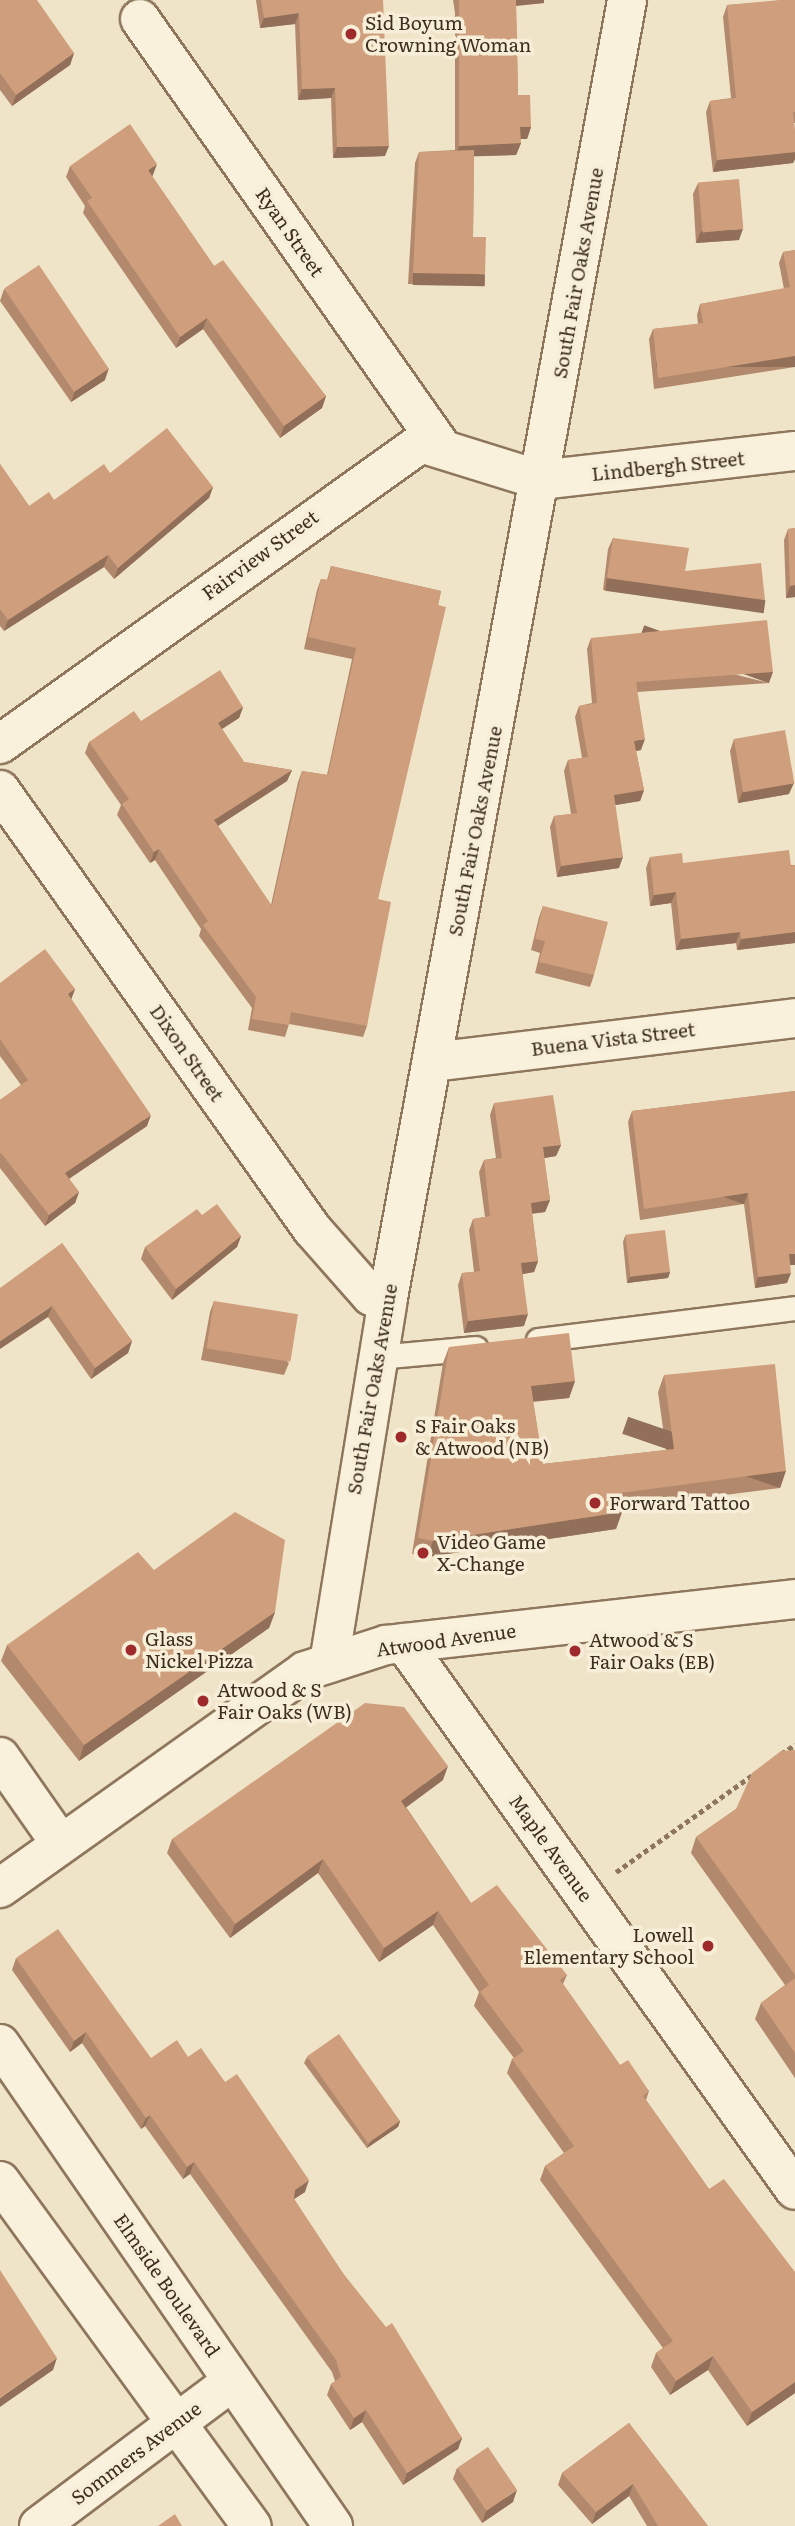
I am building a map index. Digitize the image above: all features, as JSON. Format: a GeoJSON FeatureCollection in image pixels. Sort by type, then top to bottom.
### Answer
{"type":"FeatureCollection","features":[{"type":"Feature","properties":{"kind":"street","name":"South Fair Oaks Avenue"},"geometry":{"type":"LineString","coordinates":[[329,1663],[387,1303],[627,0]]}},
{"type":"Feature","properties":{"kind":"street","name":"Ryan Street"},"geometry":{"type":"LineString","coordinates":[[140,19],[440,445]]}},
{"type":"Feature","properties":{"kind":"street","name":"Fairview Street"},"geometry":{"type":"LineString","coordinates":[[0,744],[400,456],[421,443],[440,445]]}},
{"type":"Feature","properties":{"kind":"street"},"geometry":{"type":"LineString","coordinates":[[440,445],[540,480]]}},
{"type":"Feature","properties":{"kind":"street","name":"Lindbergh Street"},"geometry":{"type":"LineString","coordinates":[[540,480],[795,452]]}},
{"type":"Feature","properties":{"kind":"street","name":"Dixon Street"},"geometry":{"type":"LineString","coordinates":[[0,790],[312,1229],[371,1296],[387,1303]]}},
{"type":"Feature","properties":{"kind":"street","name":"Buena Vista Street"},"geometry":{"type":"LineString","coordinates":[[432,1062],[795,1018]]}},
{"type":"Feature","properties":{"kind":"street","name":"Atwood Avenue"},"geometry":{"type":"LineString","coordinates":[[0,1888],[305,1671],[404,1643],[795,1599]]}},
{"type":"Feature","properties":{"kind":"street","name":"Maple Avenue"},"geometry":{"type":"LineString","coordinates":[[404,1643],[795,2190]]}},
{"type":"Feature","properties":{"kind":"street"},"geometry":{"type":"LineString","coordinates":[[0,1757],[61,1844]]}},
{"type":"Feature","properties":{"kind":"street","name":"Elmside Boulevard"},"geometry":{"type":"LineString","coordinates":[[0,2044],[333,2526]]}},
{"type":"Feature","properties":{"kind":"street"},"geometry":{"type":"LineString","coordinates":[[0,2181],[252,2526]]}},
{"type":"Feature","properties":{"kind":"street","name":"Sommers Avenue"},"geometry":{"type":"LineString","coordinates":[[39,2526],[233,2381]]}},
{"type":"Feature","properties":{"kind":"lane"},"geometry":{"type":"LineString","coordinates":[[378,1357],[795,1308]]}},
{"type":"Feature","properties":{"kind":"path"},"geometry":{"type":"LineString","coordinates":[[772,1761],[795,1745]]}},
{"type":"Feature","properties":{"kind":"path"},"geometry":{"type":"LineString","coordinates":[[612,1874],[761,1769]]}},
{"type":"Feature","properties":{"kind":"building"},"geometry":{"type":"Polygon","coordinates":[[[0,0],[37,0],[74,53],[16,95],[0,73],[0,0]]]}},
{"type":"Feature","properties":{"kind":"building"},"geometry":{"type":"Polygon","coordinates":[[[261,0],[383,0],[389,146],[337,147],[335,88],[302,89],[299,13],[264,18],[261,0]]]}},
{"type":"Feature","properties":{"kind":"building"},"geometry":{"type":"Polygon","coordinates":[[[459,0],[516,0],[518,95],[530,95],[531,127],[520,127],[521,143],[459,146],[459,0]]]}},
{"type":"Feature","properties":{"kind":"building"},"geometry":{"type":"Polygon","coordinates":[[[795,0],[795,152],[717,160],[710,101],[736,98],[727,5],[795,0]]]}},
{"type":"Feature","properties":{"kind":"building"},"geometry":{"type":"Polygon","coordinates":[[[130,124],[157,164],[148,170],[214,266],[223,260],[326,396],[284,426],[207,318],[180,337],[87,201],[92,198],[70,166],[130,124]]]}},
{"type":"Feature","properties":{"kind":"building"},"geometry":{"type":"Polygon","coordinates":[[[474,150],[473,237],[486,237],[485,274],[413,273],[419,152],[474,150]]]}},
{"type":"Feature","properties":{"kind":"building"},"geometry":{"type":"Polygon","coordinates":[[[739,179],[743,229],[703,232],[698,183],[739,179]]]}},
{"type":"Feature","properties":{"kind":"building"},"geometry":{"type":"Polygon","coordinates":[[[795,250],[795,356],[658,378],[653,329],[703,323],[700,304],[790,287],[783,252],[795,250]]]}},
{"type":"Feature","properties":{"kind":"building"},"geometry":{"type":"Polygon","coordinates":[[[39,265],[109,369],[74,392],[4,288],[39,265]]]}},
{"type":"Feature","properties":{"kind":"building"},"geometry":{"type":"Polygon","coordinates":[[[167,428],[213,487],[118,568],[108,555],[8,620],[0,609],[0,464],[29,506],[49,492],[54,500],[104,464],[110,473],[167,428]]]}},
{"type":"Feature","properties":{"kind":"building"},"geometry":{"type":"Polygon","coordinates":[[[795,528],[795,585],[790,586],[788,529],[795,528]]]}},
{"type":"Feature","properties":{"kind":"building"},"geometry":{"type":"Polygon","coordinates":[[[613,538],[689,548],[685,571],[761,563],[765,600],[607,578],[613,538]]]}},
{"type":"Feature","properties":{"kind":"building"},"geometry":{"type":"Polygon","coordinates":[[[331,566],[441,591],[438,605],[446,607],[378,899],[391,902],[367,1026],[291,1012],[289,1025],[252,1019],[256,997],[203,925],[208,921],[159,849],[154,852],[122,804],[129,799],[89,742],[134,711],[141,721],[220,670],[243,707],[218,723],[244,762],[292,770],[214,820],[272,906],[302,771],[328,775],[356,648],[308,637],[321,579],[328,580],[331,566]]]}},
{"type":"Feature","properties":{"kind":"building"},"geometry":{"type":"Polygon","coordinates":[[[767,620],[773,672],[636,682],[645,739],[634,741],[644,790],[614,795],[623,857],[561,866],[554,816],[577,813],[568,760],[588,757],[579,706],[597,703],[591,638],[767,620]]]}},
{"type":"Feature","properties":{"kind":"building"},"geometry":{"type":"Polygon","coordinates":[[[785,730],[794,783],[743,792],[734,739],[785,730]]]}},
{"type":"Feature","properties":{"kind":"building"},"geometry":{"type":"Polygon","coordinates":[[[789,850],[791,866],[795,865],[795,932],[741,939],[740,932],[681,939],[676,892],[654,895],[650,857],[682,853],[683,863],[789,850]]]}},
{"type":"Feature","properties":{"kind":"building"},"geometry":{"type":"Polygon","coordinates":[[[543,906],[608,922],[594,975],[539,962],[545,941],[535,939],[543,906]]]}},
{"type":"Feature","properties":{"kind":"building"},"geometry":{"type":"Polygon","coordinates":[[[45,949],[75,989],[68,994],[151,1115],[65,1173],[79,1192],[49,1215],[0,1154],[0,1100],[28,1080],[0,1039],[0,983],[45,949]]]}},
{"type":"Feature","properties":{"kind":"building"},"geometry":{"type":"Polygon","coordinates":[[[795,1091],[795,1254],[789,1254],[791,1273],[758,1277],[748,1193],[644,1209],[632,1111],[795,1091]]]}},
{"type":"Feature","properties":{"kind":"building"},"geometry":{"type":"Polygon","coordinates":[[[553,1095],[561,1145],[543,1147],[550,1200],[531,1203],[538,1261],[521,1263],[528,1314],[468,1321],[462,1273],[480,1271],[473,1219],[490,1216],[484,1160],[502,1158],[494,1103],[553,1095]]]}},
{"type":"Feature","properties":{"kind":"building"},"geometry":{"type":"Polygon","coordinates":[[[217,1204],[241,1236],[176,1289],[145,1247],[197,1209],[202,1215],[217,1204]]]}},
{"type":"Feature","properties":{"kind":"building"},"geometry":{"type":"Polygon","coordinates":[[[665,1230],[670,1272],[630,1277],[625,1235],[665,1230]]]}},
{"type":"Feature","properties":{"kind":"building"},"geometry":{"type":"Polygon","coordinates":[[[62,1243],[132,1341],[95,1368],[52,1306],[0,1341],[0,1288],[62,1243]]]}},
{"type":"Feature","properties":{"kind":"building"},"geometry":{"type":"Polygon","coordinates":[[[214,1301],[298,1314],[290,1362],[206,1348],[214,1301]]]}},
{"type":"Feature","properties":{"kind":"building"},"geometry":{"type":"Polygon","coordinates":[[[569,1333],[575,1381],[531,1386],[543,1464],[674,1449],[664,1375],[775,1364],[786,1471],[620,1493],[622,1512],[433,1541],[418,1538],[449,1347],[569,1333]]]}},
{"type":"Feature","properties":{"kind":"building"},"geometry":{"type":"Polygon","coordinates":[[[235,1512],[285,1540],[275,1612],[84,1745],[7,1645],[138,1552],[154,1570],[235,1512]]]}},
{"type":"Feature","properties":{"kind":"building"},"geometry":{"type":"Polygon","coordinates":[[[365,1703],[404,1707],[448,1766],[401,1801],[471,1903],[497,1885],[567,1975],[560,1980],[620,2065],[628,2060],[649,2091],[643,2096],[709,2189],[724,2179],[795,2272],[795,2382],[752,2412],[713,2356],[676,2381],[656,2353],[673,2341],[545,2166],[574,2146],[512,2059],[524,2051],[480,1992],[489,1985],[438,1911],[384,1948],[323,1859],[235,1924],[172,1839],[365,1703]]]}},
{"type":"Feature","properties":{"kind":"building","name":"Lowell Elementary School"},"geometry":{"type":"Polygon","coordinates":[[[795,1750],[795,1975],[696,1837],[736,1809],[752,1773],[781,1751],[795,1750]]]}},
{"type":"Feature","properties":{"kind":"building"},"geometry":{"type":"Polygon","coordinates":[[[58,1929],[151,2058],[177,2040],[188,2057],[201,2048],[225,2082],[237,2074],[309,2180],[295,2190],[294,2199],[342,2272],[386,2327],[392,2323],[462,2438],[407,2473],[366,2410],[354,2418],[331,2384],[341,2377],[336,2360],[194,2162],[187,2167],[150,2115],[146,2118],[86,2032],[74,2041],[16,1958],[58,1929]]]}},
{"type":"Feature","properties":{"kind":"building"},"geometry":{"type":"Polygon","coordinates":[[[795,1978],[795,2053],[761,2003],[795,1978]]]}},
{"type":"Feature","properties":{"kind":"building"},"geometry":{"type":"Polygon","coordinates":[[[339,2034],[400,2121],[368,2143],[307,2056],[339,2034]]]}},
{"type":"Feature","properties":{"kind":"building"},"geometry":{"type":"Polygon","coordinates":[[[0,2270],[57,2358],[0,2398],[0,2270]]]}},
{"type":"Feature","properties":{"kind":"building"},"geometry":{"type":"Polygon","coordinates":[[[629,2423],[708,2526],[658,2526],[633,2484],[596,2512],[562,2473],[629,2423]]]}},
{"type":"Feature","properties":{"kind":"building"},"geometry":{"type":"Polygon","coordinates":[[[488,2447],[517,2490],[486,2511],[457,2468],[488,2447]]]}},
{"type":"Feature","properties":{"kind":"building"},"geometry":{"type":"Polygon","coordinates":[[[175,2514],[182,2526],[158,2526],[175,2514]]]}},
{"type":"Feature","properties":{"kind":"place","name":"Sid Boyum Crowning Woman"},"geometry":{"type":"Point","coordinates":[351,34]}},
{"type":"Feature","properties":{"kind":"place","name":"S Fair Oaks & Atwood (NB)"},"geometry":{"type":"Point","coordinates":[401,1437]}},
{"type":"Feature","properties":{"kind":"place","name":"Forward Tattoo"},"geometry":{"type":"Point","coordinates":[595,1503]}},
{"type":"Feature","properties":{"kind":"place","name":"Video Game X-Change"},"geometry":{"type":"Point","coordinates":[423,1553]}},
{"type":"Feature","properties":{"kind":"place","name":"Glass Nickel Pizza"},"geometry":{"type":"Point","coordinates":[131,1650]}},
{"type":"Feature","properties":{"kind":"place","name":"Atwood & S Fair Oaks (EB)"},"geometry":{"type":"Point","coordinates":[575,1651]}},
{"type":"Feature","properties":{"kind":"place","name":"Atwood & S Fair Oaks (WB)"},"geometry":{"type":"Point","coordinates":[203,1701]}},
{"type":"Feature","properties":{"kind":"place","name":"Lowell Elementary School"},"geometry":{"type":"Point","coordinates":[708,1946]}}]}
